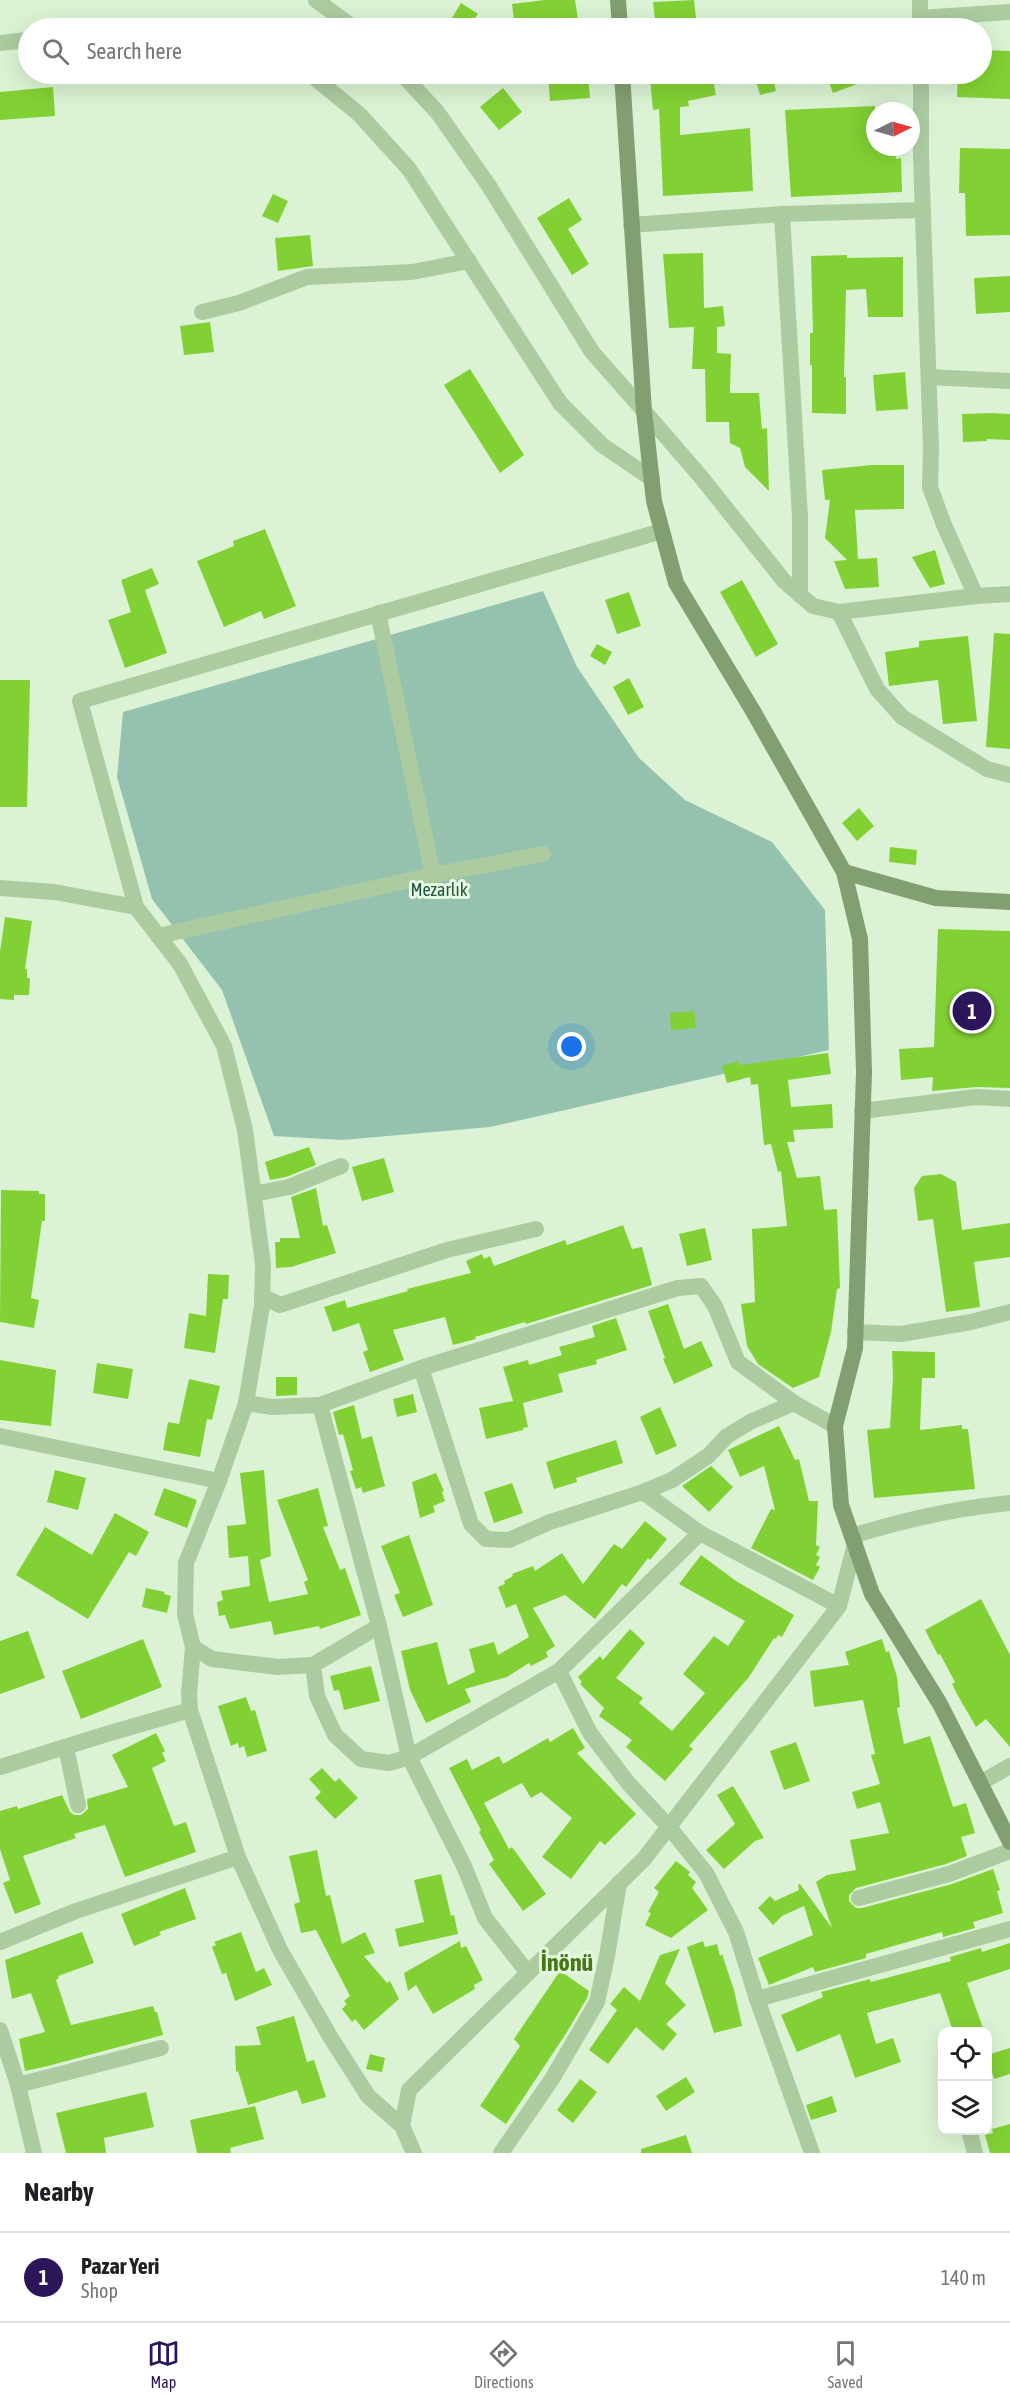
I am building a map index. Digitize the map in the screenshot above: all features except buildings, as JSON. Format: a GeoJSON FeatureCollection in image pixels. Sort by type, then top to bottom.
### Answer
{"type":"FeatureCollection","features":[{"type":"Feature","properties":{"kind":"main road"},"geometry":{"type":"LineString","coordinates":[[618,0],[619,18]]}},
{"type":"Feature","properties":{"kind":"main road"},"geometry":{"type":"LineString","coordinates":[[623,84],[644,411],[654,501],[675,583],[753,711],[844,872],[860,939],[864,1072],[855,1348],[835,1426],[842,1505],[872,1594],[940,1704],[1010,1842]]}},
{"type":"Feature","properties":{"kind":"main road"},"geometry":{"type":"LineString","coordinates":[[844,872],[936,898],[1010,902]]}},
{"type":"Feature","properties":{"kind":"street"},"geometry":{"type":"LineString","coordinates":[[316,0],[340,18]]}},
{"type":"Feature","properties":{"kind":"street"},"geometry":{"type":"LineString","coordinates":[[920,0],[920,18]]}},
{"type":"Feature","properties":{"kind":"street"},"geometry":{"type":"LineString","coordinates":[[961,18],[1010,12]]}},
{"type":"Feature","properties":{"kind":"street"},"geometry":{"type":"LineString","coordinates":[[0,43],[18,41]]}},
{"type":"Feature","properties":{"kind":"street"},"geometry":{"type":"LineString","coordinates":[[322,84],[359,114],[409,169],[560,403],[602,446],[652,479]]}},
{"type":"Feature","properties":{"kind":"street"},"geometry":{"type":"LineString","coordinates":[[411,84],[438,113],[489,186],[592,352],[701,477],[784,581],[813,606],[839,612],[1010,594]]}},
{"type":"Feature","properties":{"kind":"street"},"geometry":{"type":"LineString","coordinates":[[921,84],[930,487],[944,525],[976,596]]}},
{"type":"Feature","properties":{"kind":"street"},"geometry":{"type":"LineString","coordinates":[[631,225],[782,214],[923,210]]}},
{"type":"Feature","properties":{"kind":"street"},"geometry":{"type":"LineString","coordinates":[[782,214],[800,517],[800,594]]}},
{"type":"Feature","properties":{"kind":"street"},"geometry":{"type":"LineString","coordinates":[[202,312],[239,303],[307,277],[412,272],[469,261]]}},
{"type":"Feature","properties":{"kind":"street"},"geometry":{"type":"LineString","coordinates":[[929,377],[1010,381]]}},
{"type":"Feature","properties":{"kind":"street"},"geometry":{"type":"LineString","coordinates":[[414,2153],[402,2126],[368,2096],[280,1950],[238,1857],[190,1710],[193,1647],[185,1614],[186,1563],[219,1481],[246,1403],[262,1296],[263,1264],[245,1130],[224,1046],[180,964],[136,907],[80,701],[662,531]]}},
{"type":"Feature","properties":{"kind":"street"},"geometry":{"type":"LineString","coordinates":[[839,612],[877,689],[902,717],[987,769],[1010,775]]}},
{"type":"Feature","properties":{"kind":"street"},"geometry":{"type":"LineString","coordinates":[[378,613],[433,875]]}},
{"type":"Feature","properties":{"kind":"street"},"geometry":{"type":"LineString","coordinates":[[158,936],[433,875],[543,854]]}},
{"type":"Feature","properties":{"kind":"street"},"geometry":{"type":"LineString","coordinates":[[0,888],[54,892],[136,907]]}},
{"type":"Feature","properties":{"kind":"street"},"geometry":{"type":"LineString","coordinates":[[862,1111],[976,1097],[1010,1099]]}},
{"type":"Feature","properties":{"kind":"street"},"geometry":{"type":"LineString","coordinates":[[254,1194],[289,1187],[341,1166]]}},
{"type":"Feature","properties":{"kind":"street"},"geometry":{"type":"LineString","coordinates":[[262,1296],[280,1305],[447,1250],[536,1229]]}},
{"type":"Feature","properties":{"kind":"street"},"geometry":{"type":"LineString","coordinates":[[246,1403],[273,1407],[320,1405],[421,1368],[678,1288],[701,1286],[716,1306],[738,1362],[794,1403],[835,1426]]}},
{"type":"Feature","properties":{"kind":"street"},"geometry":{"type":"LineString","coordinates":[[855,1332],[901,1334],[971,1322],[1010,1312]]}},
{"type":"Feature","properties":{"kind":"street"},"geometry":{"type":"LineString","coordinates":[[421,1368],[471,1524],[486,1539],[509,1540],[550,1522],[643,1492],[672,1480],[708,1456],[728,1436],[752,1421],[794,1403]]}},
{"type":"Feature","properties":{"kind":"street"},"geometry":{"type":"LineString","coordinates":[[320,1405],[379,1626],[409,1757],[459,1856],[485,1918],[528,1973]]}},
{"type":"Feature","properties":{"kind":"street"},"geometry":{"type":"LineString","coordinates":[[0,1436],[219,1481]]}},
{"type":"Feature","properties":{"kind":"street"},"geometry":{"type":"LineString","coordinates":[[643,1492],[700,1533],[839,1606]]}},
{"type":"Feature","properties":{"kind":"street"},"geometry":{"type":"LineString","coordinates":[[402,2126],[409,2090],[644,1859],[669,1827],[839,1606],[854,1540],[889,1525],[961,1508],[1010,1503]]}},
{"type":"Feature","properties":{"kind":"street"},"geometry":{"type":"LineString","coordinates":[[313,1665],[317,1696],[335,1735],[361,1760],[389,1763],[409,1757],[559,1671],[700,1533]]}},
{"type":"Feature","properties":{"kind":"street"},"geometry":{"type":"LineString","coordinates":[[193,1647],[212,1659],[278,1667],[313,1665],[379,1626]]}},
{"type":"Feature","properties":{"kind":"street"},"geometry":{"type":"LineString","coordinates":[[559,1671],[590,1733],[629,1784],[669,1827],[706,1873],[736,1932],[757,1999],[812,2153]]}},
{"type":"Feature","properties":{"kind":"street"},"geometry":{"type":"LineString","coordinates":[[0,1767],[190,1710]]}},
{"type":"Feature","properties":{"kind":"street"},"geometry":{"type":"LineString","coordinates":[[66,1747],[78,1805]]}},
{"type":"Feature","properties":{"kind":"street"},"geometry":{"type":"LineString","coordinates":[[980,1783],[1010,1766]]}},
{"type":"Feature","properties":{"kind":"street"},"geometry":{"type":"LineString","coordinates":[[859,1898],[949,1874],[1010,1851]]}},
{"type":"Feature","properties":{"kind":"street"},"geometry":{"type":"LineString","coordinates":[[0,1942],[76,1911],[238,1857]]}},
{"type":"Feature","properties":{"kind":"street"},"geometry":{"type":"LineString","coordinates":[[501,2153],[552,2079],[597,2001],[608,1956],[620,1883]]}},
{"type":"Feature","properties":{"kind":"street"},"geometry":{"type":"LineString","coordinates":[[757,1999],[1010,1929]]}},
{"type":"Feature","properties":{"kind":"street"},"geometry":{"type":"LineString","coordinates":[[0,2030],[18,2085],[34,2153]]}},
{"type":"Feature","properties":{"kind":"street"},"geometry":{"type":"LineString","coordinates":[[18,2085],[161,2049]]}},
{"type":"Feature","properties":{"kind":"street"},"geometry":{"type":"LineString","coordinates":[[970,2135],[975,2153]]}},
{"type":"Feature","properties":{"kind":"green space","name":"Mezarlık"},"geometry":{"type":"Polygon","coordinates":[[[543,591],[577,667],[639,758],[685,800],[772,842],[825,910],[829,1050],[490,1127],[342,1140],[274,1136],[222,990],[152,899],[117,777],[123,712],[543,591]]]}},
{"type":"Feature","properties":{"kind":"place","name":"Pazar Yeri"},"geometry":{"type":"Point","coordinates":[972,1011]}},
{"type":"Feature","properties":{"kind":"district","name":"İnönü"},"geometry":{"type":"Point","coordinates":[567,1963]}}]}
